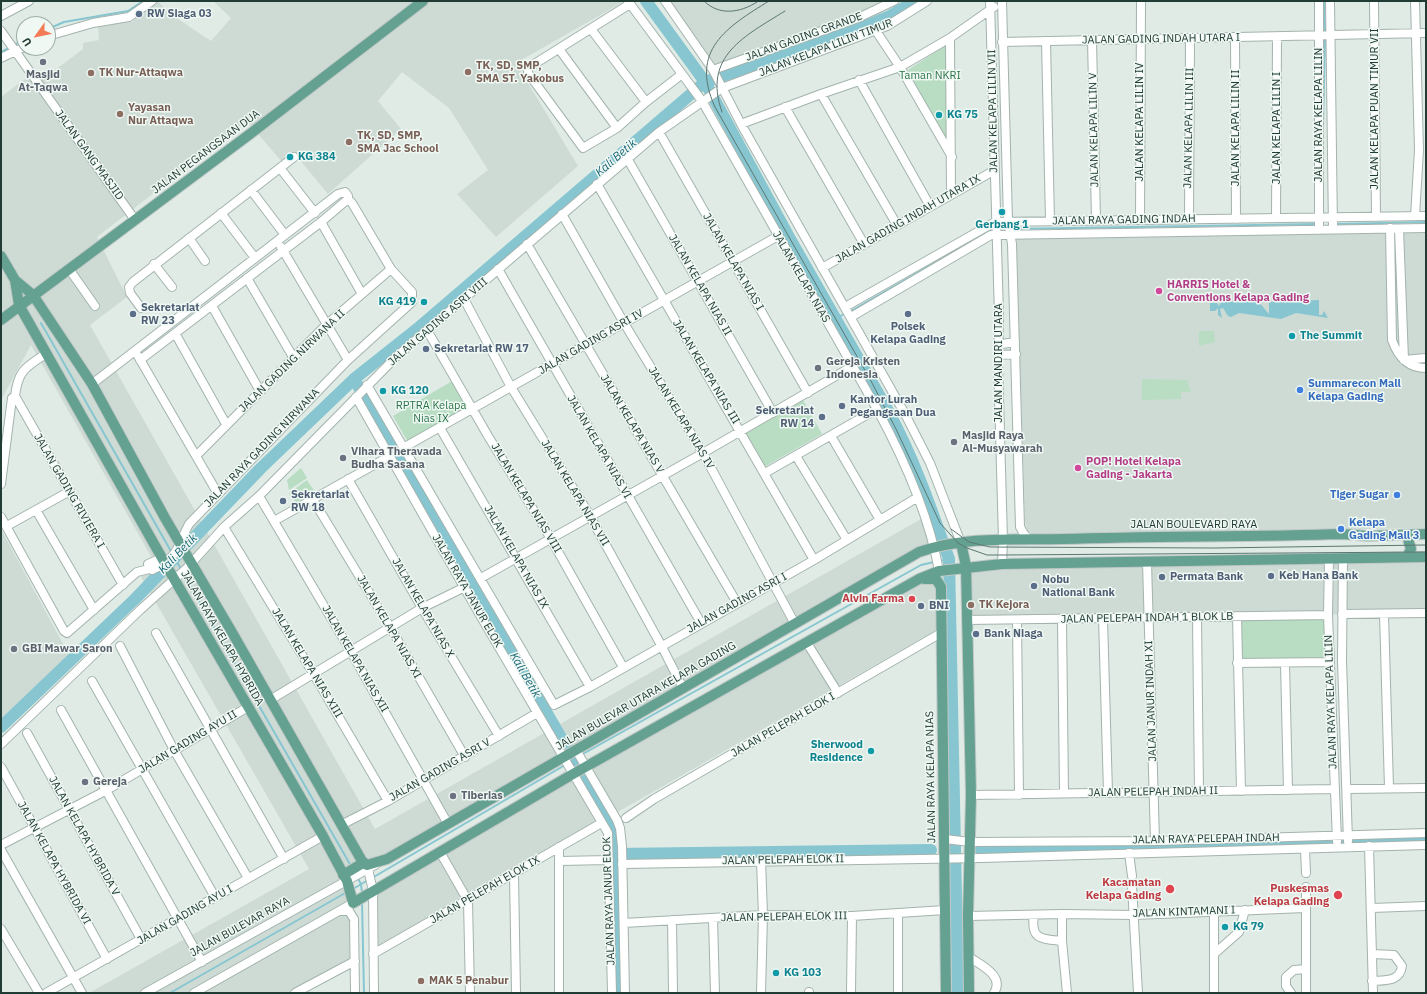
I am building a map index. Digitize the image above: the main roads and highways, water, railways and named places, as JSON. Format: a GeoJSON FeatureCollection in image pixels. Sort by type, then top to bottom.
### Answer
{"type":"FeatureCollection","features":[{"type":"Feature","properties":{"kind":"main road","name":"JALAN PEGANGSAAN DUA"},"geometry":{"type":"LineString","coordinates":[[1,320],[19,305],[257,129],[423,1]]}},
{"type":"Feature","properties":{"kind":"main road","name":"JALAN RAYA KELAPA HYBRIDA"},"geometry":{"type":"LineString","coordinates":[[1,256],[15,280],[33,295],[92,384],[172,556],[176,576],[248,707],[323,836],[356,874]]}},
{"type":"Feature","properties":{"kind":"main road","name":"JALAN RAYA KELAPA HYBRIDA"},"geometry":{"type":"LineString","coordinates":[[15,280],[19,305],[47,353],[172,556],[189,563],[342,825],[356,874],[354,901],[573,773],[919,579]]}},
{"type":"Feature","properties":{"kind":"main road"},"geometry":{"type":"LineString","coordinates":[[27,317],[32,309],[40,307]]}},
{"type":"Feature","properties":{"kind":"main road"},"geometry":{"type":"LineString","coordinates":[[10,312],[20,316],[32,327]]}},
{"type":"Feature","properties":{"kind":"main road","name":"JALAN BOULEVARD RAYA"},"geometry":{"type":"LineString","coordinates":[[961,542],[1145,536],[1343,534],[1368,536],[1416,535]]}},
{"type":"Feature","properties":{"kind":"main road"},"geometry":{"type":"LineString","coordinates":[[1411,556],[1411,549],[1416,535]]}},
{"type":"Feature","properties":{"kind":"main road"},"geometry":{"type":"LineString","coordinates":[[961,542],[967,620],[971,795],[969,842],[972,857],[968,916],[969,993]]}},
{"type":"Feature","properties":{"kind":"main road","name":"JALAN BULEVAR UTARA KELAPA GADING"},"geometry":{"type":"LineString","coordinates":[[356,874],[370,865],[387,859],[570,755],[919,552],[936,550],[948,544],[961,542]]}},
{"type":"Feature","properties":{"kind":"main road"},"geometry":{"type":"LineString","coordinates":[[919,579],[941,568],[1002,564],[1411,556],[1426,557]]}},
{"type":"Feature","properties":{"kind":"main road","name":"JALAN RAYA KELAPA NIAS"},"geometry":{"type":"LineString","coordinates":[[919,579],[936,579],[940,583],[945,841],[946,993]]}},
{"type":"Feature","properties":{"kind":"water"},"geometry":{"type":"Polygon","coordinates":[[[1319,300],[1319,315],[1322,315],[1324,311],[1328,318],[1296,313],[1281,319],[1239,313],[1231,317],[1228,316],[1223,308],[1220,309],[1222,318],[1218,315],[1218,308],[1215,311],[1210,311],[1210,303],[1217,303],[1219,306],[1221,302],[1258,301],[1269,314],[1269,302],[1319,300]]]}},
{"type":"Feature","properties":{"kind":"waterway"},"geometry":{"type":"LineString","coordinates":[[56,26],[64,22],[128,11],[143,1]]}},
{"type":"Feature","properties":{"kind":"waterway"},"geometry":{"type":"LineString","coordinates":[[646,1],[705,82],[789,237],[887,409],[913,464],[949,559],[958,993]]}},
{"type":"Feature","properties":{"kind":"waterway","name":"Kali Betik"},"geometry":{"type":"LineString","coordinates":[[1,727],[136,598],[261,468],[354,379],[417,329],[705,82],[859,29],[890,16],[915,1]]}},
{"type":"Feature","properties":{"kind":"waterway"},"geometry":{"type":"LineString","coordinates":[[1324,1],[1325,34]]}},
{"type":"Feature","properties":{"kind":"waterway"},"geometry":{"type":"LineString","coordinates":[[1323,128],[1325,38]]}},
{"type":"Feature","properties":{"kind":"waterway"},"geometry":{"type":"LineString","coordinates":[[1,52],[9,48]]}},
{"type":"Feature","properties":{"kind":"waterway"},"geometry":{"type":"LineString","coordinates":[[1335,224],[1426,222]]}},
{"type":"Feature","properties":{"kind":"waterway"},"geometry":{"type":"LineString","coordinates":[[1011,229],[1316,224]]}},
{"type":"Feature","properties":{"kind":"waterway"},"geometry":{"type":"LineString","coordinates":[[851,311],[962,247]]}},
{"type":"Feature","properties":{"kind":"waterway"},"geometry":{"type":"LineString","coordinates":[[835,319],[844,314]]}},
{"type":"Feature","properties":{"kind":"waterway"},"geometry":{"type":"LineString","coordinates":[[41,323],[172,553]]}},
{"type":"Feature","properties":{"kind":"waterway","name":"Kali Betik"},"geometry":{"type":"LineString","coordinates":[[354,379],[612,826],[615,840],[618,993]]}},
{"type":"Feature","properties":{"kind":"waterway"},"geometry":{"type":"LineString","coordinates":[[174,557],[182,571]]}},
{"type":"Feature","properties":{"kind":"waterway"},"geometry":{"type":"LineString","coordinates":[[939,561],[949,559]]}},
{"type":"Feature","properties":{"kind":"waterway"},"geometry":{"type":"LineString","coordinates":[[581,755],[921,565],[934,562]]}},
{"type":"Feature","properties":{"kind":"waterway"},"geometry":{"type":"LineString","coordinates":[[184,575],[351,866]]}},
{"type":"Feature","properties":{"kind":"waterway","name":"Kali Betik"},"geometry":{"type":"LineString","coordinates":[[569,762],[577,758]]}},
{"type":"Feature","properties":{"kind":"waterway"},"geometry":{"type":"LineString","coordinates":[[372,878],[565,765]]}},
{"type":"Feature","properties":{"kind":"waterway"},"geometry":{"type":"LineString","coordinates":[[980,849],[1426,840]]}},
{"type":"Feature","properties":{"kind":"waterway"},"geometry":{"type":"LineString","coordinates":[[615,854],[931,850]]}},
{"type":"Feature","properties":{"kind":"waterway"},"geometry":{"type":"LineString","coordinates":[[357,877],[361,884],[362,893]]}},
{"type":"Feature","properties":{"kind":"waterway"},"geometry":{"type":"LineString","coordinates":[[353,889],[368,880]]}},
{"type":"Feature","properties":{"kind":"waterway"},"geometry":{"type":"LineString","coordinates":[[170,993],[347,892]]}},
{"type":"Feature","properties":{"kind":"waterway"},"geometry":{"type":"LineString","coordinates":[[362,901],[364,993]]}},
{"type":"Feature","properties":{"kind":"tram line"},"geometry":{"type":"LineString","coordinates":[[704,1],[710,6],[723,11],[744,9],[757,2]]}},
{"type":"Feature","properties":{"kind":"tram line"},"geometry":{"type":"LineString","coordinates":[[769,1],[739,21],[716,42],[710,55],[707,70],[708,87],[715,107],[871,381],[896,429],[940,523],[958,543],[987,555],[1426,552]]}},
{"type":"Feature","properties":{"kind":"tram line"},"geometry":{"type":"LineString","coordinates":[[722,112],[717,93],[718,76],[723,62],[731,50],[742,39],[755,29],[785,11]]}},
{"type":"Feature","properties":{"kind":"tram line"},"geometry":{"type":"LineString","coordinates":[[951,529],[969,542],[990,547],[1214,548],[1426,545]]}},
{"type":"Feature","properties":{"kind":"place","name":"RW Siaga 03"},"geometry":{"type":"Point","coordinates":[139,14]}},
{"type":"Feature","properties":{"kind":"place","name":"Masjid At-Taqwa"},"geometry":{"type":"Point","coordinates":[43,62]}},
{"type":"Feature","properties":{"kind":"place","name":"TK, SD, SMP, SMA ST. Yakobus"},"geometry":{"type":"Point","coordinates":[468,72]}},
{"type":"Feature","properties":{"kind":"place","name":"TK Nur-Attaqwa"},"geometry":{"type":"Point","coordinates":[91,73]}},
{"type":"Feature","properties":{"kind":"place","name":"Yayasan Nur Attaqwa"},"geometry":{"type":"Point","coordinates":[120,114]}},
{"type":"Feature","properties":{"kind":"place","name":"KG 75"},"geometry":{"type":"Point","coordinates":[939,115]}},
{"type":"Feature","properties":{"kind":"place","name":"TK, SD, SMP, SMA Jac School"},"geometry":{"type":"Point","coordinates":[349,142]}},
{"type":"Feature","properties":{"kind":"place","name":"KG 384"},"geometry":{"type":"Point","coordinates":[290,157]}},
{"type":"Feature","properties":{"kind":"place","name":"Gerbang 1"},"geometry":{"type":"Point","coordinates":[1002,212]}},
{"type":"Feature","properties":{"kind":"place","name":"HARRIS Hotel & Conventions Kelapa Gading"},"geometry":{"type":"Point","coordinates":[1159,291]}},
{"type":"Feature","properties":{"kind":"place","name":"KG 419"},"geometry":{"type":"Point","coordinates":[424,302]}},
{"type":"Feature","properties":{"kind":"place","name":"Sekretariat RW 23"},"geometry":{"type":"Point","coordinates":[133,314]}},
{"type":"Feature","properties":{"kind":"place","name":"Polsek Kelapa Gading"},"geometry":{"type":"Point","coordinates":[908,314]}},
{"type":"Feature","properties":{"kind":"place","name":"The Summit"},"geometry":{"type":"Point","coordinates":[1292,336]}},
{"type":"Feature","properties":{"kind":"place","name":"Sekretariat RW 17"},"geometry":{"type":"Point","coordinates":[426,349]}},
{"type":"Feature","properties":{"kind":"place","name":"Gereja Kristen Indonesia"},"geometry":{"type":"Point","coordinates":[818,368]}},
{"type":"Feature","properties":{"kind":"place","name":"Summarecon Mall Kelapa Gading"},"geometry":{"type":"Point","coordinates":[1300,390]}},
{"type":"Feature","properties":{"kind":"place","name":"KG 120"},"geometry":{"type":"Point","coordinates":[383,391]}},
{"type":"Feature","properties":{"kind":"place","name":"Kantor Lurah Pegangsaan Dua"},"geometry":{"type":"Point","coordinates":[842,406]}},
{"type":"Feature","properties":{"kind":"place","name":"Sekretariat RW 14"},"geometry":{"type":"Point","coordinates":[822,417]}},
{"type":"Feature","properties":{"kind":"place","name":"Masjid Raya Al-Musyawarah"},"geometry":{"type":"Point","coordinates":[954,442]}},
{"type":"Feature","properties":{"kind":"place","name":"Vihara Theravada Budha Sasana"},"geometry":{"type":"Point","coordinates":[343,458]}},
{"type":"Feature","properties":{"kind":"place","name":"POP! Hotel Kelapa Gading - Jakarta"},"geometry":{"type":"Point","coordinates":[1078,468]}},
{"type":"Feature","properties":{"kind":"place","name":"Tiger Sugar"},"geometry":{"type":"Point","coordinates":[1397,495]}},
{"type":"Feature","properties":{"kind":"place","name":"Sekretariat RW 18"},"geometry":{"type":"Point","coordinates":[283,501]}},
{"type":"Feature","properties":{"kind":"place","name":"Kelapa Gading Mall 3"},"geometry":{"type":"Point","coordinates":[1341,529]}},
{"type":"Feature","properties":{"kind":"place","name":"Keb Hana Bank"},"geometry":{"type":"Point","coordinates":[1271,576]}},
{"type":"Feature","properties":{"kind":"place","name":"Permata Bank"},"geometry":{"type":"Point","coordinates":[1162,577]}},
{"type":"Feature","properties":{"kind":"place","name":"Nobu National Bank"},"geometry":{"type":"Point","coordinates":[1034,586]}},
{"type":"Feature","properties":{"kind":"place","name":"Alvin Farma"},"geometry":{"type":"Point","coordinates":[912,599]}},
{"type":"Feature","properties":{"kind":"place","name":"TK Kejora"},"geometry":{"type":"Point","coordinates":[971,605]}},
{"type":"Feature","properties":{"kind":"place","name":"BNI"},"geometry":{"type":"Point","coordinates":[921,606]}},
{"type":"Feature","properties":{"kind":"place","name":"Bank Niaga"},"geometry":{"type":"Point","coordinates":[976,634]}},
{"type":"Feature","properties":{"kind":"place","name":"GBI Mawar Saron"},"geometry":{"type":"Point","coordinates":[14,649]}},
{"type":"Feature","properties":{"kind":"place","name":"Sherwood Residence"},"geometry":{"type":"Point","coordinates":[871,751]}},
{"type":"Feature","properties":{"kind":"place","name":"Gereja"},"geometry":{"type":"Point","coordinates":[85,782]}},
{"type":"Feature","properties":{"kind":"place","name":"Tiberias"},"geometry":{"type":"Point","coordinates":[453,796]}},
{"type":"Feature","properties":{"kind":"place","name":"Kacamatan Kelapa Gading"},"geometry":{"type":"Point","coordinates":[1170,889]}},
{"type":"Feature","properties":{"kind":"place","name":"Puskesmas Kelapa Gading"},"geometry":{"type":"Point","coordinates":[1338,895]}},
{"type":"Feature","properties":{"kind":"place","name":"KG 79"},"geometry":{"type":"Point","coordinates":[1225,927]}},
{"type":"Feature","properties":{"kind":"place","name":"KG 103"},"geometry":{"type":"Point","coordinates":[776,973]}},
{"type":"Feature","properties":{"kind":"place","name":"MAK 5 Penabur"},"geometry":{"type":"Point","coordinates":[421,981]}},
{"type":"Feature","properties":{"kind":"park label","name":"Taman NKRI"},"geometry":{"type":"Point","coordinates":[930,76]}},
{"type":"Feature","properties":{"kind":"park label","name":"RPTRA Kelapa Nias IX"},"geometry":{"type":"Point","coordinates":[431,412]}}]}
